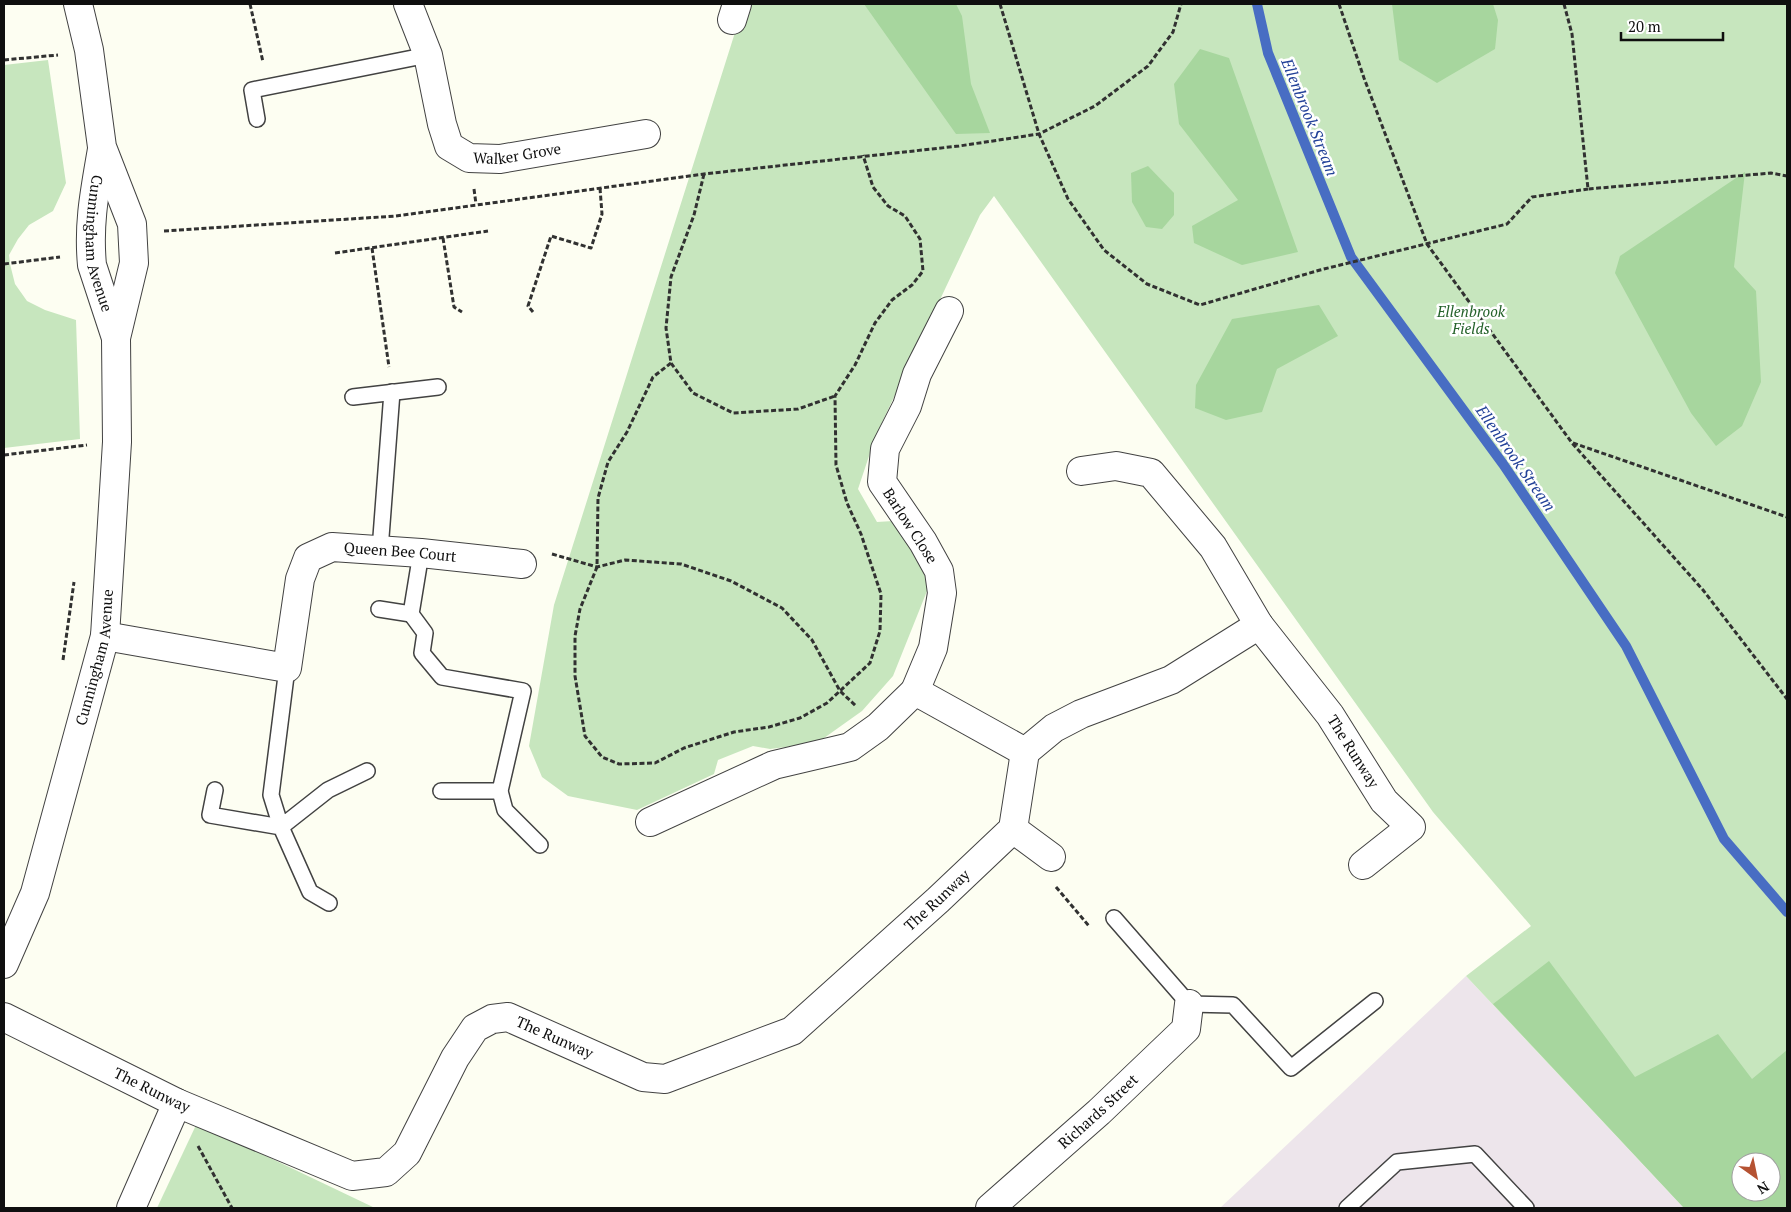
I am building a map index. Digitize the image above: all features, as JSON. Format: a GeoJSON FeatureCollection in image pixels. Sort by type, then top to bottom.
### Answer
{"type":"FeatureCollection","features":[{"type":"Feature","properties":{"kind":"street","name":"Cunningham Avenue"},"geometry":{"type":"LineString","coordinates":[[4,964],[35,893],[105,636],[117,442],[116,338],[134,264],[132,224],[102,147],[89,50],[78,4]]}},
{"type":"Feature","properties":{"kind":"street","name":"Walker Grove"},"geometry":{"type":"LineString","coordinates":[[408,4],[428,55],[442,124],[449,146],[469,158],[500,159],[646,134]]}},
{"type":"Feature","properties":{"kind":"street","name":"Cunningham Avenue"},"geometry":{"type":"LineString","coordinates":[[102,147],[89,228],[92,265],[116,338]]}},
{"type":"Feature","properties":{"kind":"street","name":"Barlow Close"},"geometry":{"type":"LineString","coordinates":[[650,822],[774,765],[850,747],[878,727],[915,691],[933,648],[942,592],[939,571],[882,482],[885,449],[906,406],[917,374],[949,311]]}},
{"type":"Feature","properties":{"kind":"street","name":"The Runway"},"geometry":{"type":"LineString","coordinates":[[1081,471],[1116,466],[1151,472],[1213,547],[1260,625],[1330,715],[1384,801],[1411,827],[1364,865]]}},
{"type":"Feature","properties":{"kind":"street","name":"Queen Bee Court"},"geometry":{"type":"LineString","coordinates":[[287,668],[300,579],[308,558],[332,547],[421,553],[522,564]]}},
{"type":"Feature","properties":{"kind":"street"},"geometry":{"type":"LineString","coordinates":[[1051,857],[1013,829],[1025,752],[1054,728],[1081,714],[1171,680],[1260,625]]}},
{"type":"Feature","properties":{"kind":"street"},"geometry":{"type":"LineString","coordinates":[[105,636],[287,668]]}},
{"type":"Feature","properties":{"kind":"street"},"geometry":{"type":"LineString","coordinates":[[915,691],[1025,752]]}},
{"type":"Feature","properties":{"kind":"street","name":"The Runway"},"geometry":{"type":"LineString","coordinates":[[4,1017],[177,1103],[352,1176],[386,1172],[407,1153],[454,1058],[475,1028],[492,1019],[508,1017],[643,1077],[665,1079],[792,1031],[938,900],[1013,829]]}},
{"type":"Feature","properties":{"kind":"street","name":"Richards Street"},"geometry":{"type":"LineString","coordinates":[[990,1208],[1099,1112],[1186,1029],[1189,1004]]}},
{"type":"Feature","properties":{"kind":"street"},"geometry":{"type":"LineString","coordinates":[[131,1208],[177,1103]]}},
{"type":"Feature","properties":{"kind":"lane"},"geometry":{"type":"LineString","coordinates":[[258,119],[252,90],[268,85],[428,55]]}},
{"type":"Feature","properties":{"kind":"lane"},"geometry":{"type":"LineString","coordinates":[[353,397],[438,387]]}},
{"type":"Feature","properties":{"kind":"lane"},"geometry":{"type":"LineString","coordinates":[[380,550],[392,392]]}},
{"type":"Feature","properties":{"kind":"lane"},"geometry":{"type":"LineString","coordinates":[[411,614],[421,553]]}},
{"type":"Feature","properties":{"kind":"lane"},"geometry":{"type":"LineString","coordinates":[[379,609],[411,614],[425,633],[422,653],[442,677],[523,691],[500,792],[505,810],[540,845]]}},
{"type":"Feature","properties":{"kind":"lane"},"geometry":{"type":"LineString","coordinates":[[287,668],[271,795],[281,827],[310,892],[329,903]]}},
{"type":"Feature","properties":{"kind":"lane"},"geometry":{"type":"LineString","coordinates":[[215,790],[210,815],[281,827],[328,790],[367,771]]}},
{"type":"Feature","properties":{"kind":"lane"},"geometry":{"type":"LineString","coordinates":[[441,791],[500,792]]}},
{"type":"Feature","properties":{"kind":"lane"},"geometry":{"type":"LineString","coordinates":[[1114,918],[1189,1004],[1233,1005],[1292,1068],[1375,1000]]}},
{"type":"Feature","properties":{"kind":"lane"},"geometry":{"type":"LineString","coordinates":[[1347,1208],[1397,1162],[1475,1154],[1526,1208]]}},
{"type":"Feature","properties":{"kind":"path"},"geometry":{"type":"LineString","coordinates":[[250,4],[268,85]]}},
{"type":"Feature","properties":{"kind":"path"},"geometry":{"type":"LineString","coordinates":[[1000,4],[1039,134],[1068,199],[1104,250],[1147,284],[1200,305],[1320,270],[1384,256],[1507,224],[1532,197],[1588,189],[1770,173],[1787,176]]}},
{"type":"Feature","properties":{"kind":"path"},"geometry":{"type":"LineString","coordinates":[[156,231],[396,216],[704,174],[863,155],[959,146],[1039,134],[1095,106],[1148,66],[1173,32],[1181,4]]}},
{"type":"Feature","properties":{"kind":"path"},"geometry":{"type":"LineString","coordinates":[[1339,4],[1364,78],[1427,244],[1572,443],[1703,590],[1787,699]]}},
{"type":"Feature","properties":{"kind":"path"},"geometry":{"type":"LineString","coordinates":[[1564,4],[1572,34],[1588,189]]}},
{"type":"Feature","properties":{"kind":"path"},"geometry":{"type":"LineString","coordinates":[[54,46],[58,65]]}},
{"type":"Feature","properties":{"kind":"path"},"geometry":{"type":"LineString","coordinates":[[4,60],[89,50]]}},
{"type":"Feature","properties":{"kind":"path"},"geometry":{"type":"LineString","coordinates":[[671,363],[653,377],[627,432],[608,462],[598,498],[598,566],[580,609],[575,636],[575,676],[585,736],[602,757],[619,764],[655,763],[684,748],[734,732],[769,727],[800,718],[826,703],[870,663],[880,631],[881,594],[861,534],[847,503],[836,465],[835,396],[855,365],[875,323],[892,300],[912,285],[923,271],[920,239],[905,216],[888,206],[873,187],[863,155]]}},
{"type":"Feature","properties":{"kind":"path"},"geometry":{"type":"LineString","coordinates":[[704,174],[694,214],[671,277],[666,328],[671,363],[693,393],[733,413],[798,409],[835,396]]}},
{"type":"Feature","properties":{"kind":"path"},"geometry":{"type":"LineString","coordinates":[[533,312],[528,306],[551,236],[591,248],[602,214],[600,188]]}},
{"type":"Feature","properties":{"kind":"path"},"geometry":{"type":"LineString","coordinates":[[335,253],[488,231]]}},
{"type":"Feature","properties":{"kind":"path"},"geometry":{"type":"LineString","coordinates":[[443,238],[454,308],[462,312]]}},
{"type":"Feature","properties":{"kind":"path"},"geometry":{"type":"LineString","coordinates":[[372,248],[392,392]]}},
{"type":"Feature","properties":{"kind":"path"},"geometry":{"type":"LineString","coordinates":[[4,264],[68,256]]}},
{"type":"Feature","properties":{"kind":"path"},"geometry":{"type":"LineString","coordinates":[[86,436],[86,454]]}},
{"type":"Feature","properties":{"kind":"path"},"geometry":{"type":"LineString","coordinates":[[4,455],[117,442]]}},
{"type":"Feature","properties":{"kind":"path"},"geometry":{"type":"LineString","coordinates":[[1572,443],[1787,517]]}},
{"type":"Feature","properties":{"kind":"path"},"geometry":{"type":"LineString","coordinates":[[522,564],[554,553],[598,566],[625,560],[681,564],[731,581],[782,608],[812,640],[840,691],[878,727]]}},
{"type":"Feature","properties":{"kind":"path"},"geometry":{"type":"LineString","coordinates":[[62,668],[75,574]]}},
{"type":"Feature","properties":{"kind":"path"},"geometry":{"type":"LineString","coordinates":[[1051,857],[1047,877],[1097,935],[1114,918]]}},
{"type":"Feature","properties":{"kind":"path"},"geometry":{"type":"LineString","coordinates":[[198,1145],[232,1208]]}},
{"type":"Feature","properties":{"kind":"shaded area"},"geometry":{"type":"Polygon","coordinates":[[[1466,976],[1684,1208],[1220,1208],[1466,976]]]}},
{"type":"Feature","properties":{"kind":"green space","name":"Ellenbrook Fields"},"geometry":{"type":"Polygon","coordinates":[[[744,4],[1787,4],[1787,1208],[1684,1208],[1466,976],[1531,926],[1433,812],[994,196],[980,215],[876,435],[858,489],[877,522],[893,521],[912,544],[929,586],[893,676],[862,711],[817,743],[770,749],[753,746],[718,760],[714,774],[637,810],[568,796],[542,777],[529,746],[554,605],[744,4]]]}},
{"type":"Feature","properties":{"kind":"green space"},"geometry":{"type":"Polygon","coordinates":[[[864,4],[956,4],[962,16],[971,84],[990,133],[956,134],[864,4]]]}},
{"type":"Feature","properties":{"kind":"green space"},"geometry":{"type":"Polygon","coordinates":[[[1392,4],[1493,4],[1498,20],[1495,49],[1437,83],[1399,60],[1392,4]]]}},
{"type":"Feature","properties":{"kind":"green space"},"geometry":{"type":"Polygon","coordinates":[[[1200,49],[1229,58],[1298,252],[1242,265],[1194,243],[1192,226],[1238,200],[1179,124],[1174,84],[1200,49]]]}},
{"type":"Feature","properties":{"kind":"green space"},"geometry":{"type":"Polygon","coordinates":[[[48,60],[66,183],[53,211],[29,225],[9,255],[15,284],[27,301],[45,310],[76,320],[80,439],[4,448],[4,65],[48,60]]]}},
{"type":"Feature","properties":{"kind":"green space"},"geometry":{"type":"Polygon","coordinates":[[[1148,166],[1174,193],[1174,215],[1162,229],[1146,227],[1132,202],[1131,173],[1148,166]]]}},
{"type":"Feature","properties":{"kind":"green space"},"geometry":{"type":"Polygon","coordinates":[[[1745,172],[1734,267],[1756,291],[1761,382],[1742,426],[1716,446],[1691,413],[1615,273],[1620,256],[1745,172]]]}},
{"type":"Feature","properties":{"kind":"green space"},"geometry":{"type":"Polygon","coordinates":[[[1319,305],[1338,336],[1277,369],[1262,412],[1226,420],[1195,408],[1196,385],[1232,319],[1319,305]]]}},
{"type":"Feature","properties":{"kind":"green space"},"geometry":{"type":"Polygon","coordinates":[[[1549,961],[1635,1077],[1718,1034],[1752,1079],[1787,1050],[1787,1208],[1684,1208],[1493,1004],[1549,961]]]}},
{"type":"Feature","properties":{"kind":"green space"},"geometry":{"type":"Polygon","coordinates":[[[197,1123],[375,1208],[157,1208],[197,1123]]]}},
{"type":"Feature","properties":{"kind":"waterway","name":"Ellenbrook Stream"},"geometry":{"type":"LineString","coordinates":[[1257,4],[1268,53],[1351,257],[1503,464],[1626,646],[1724,839],[1787,912]]}}]}
